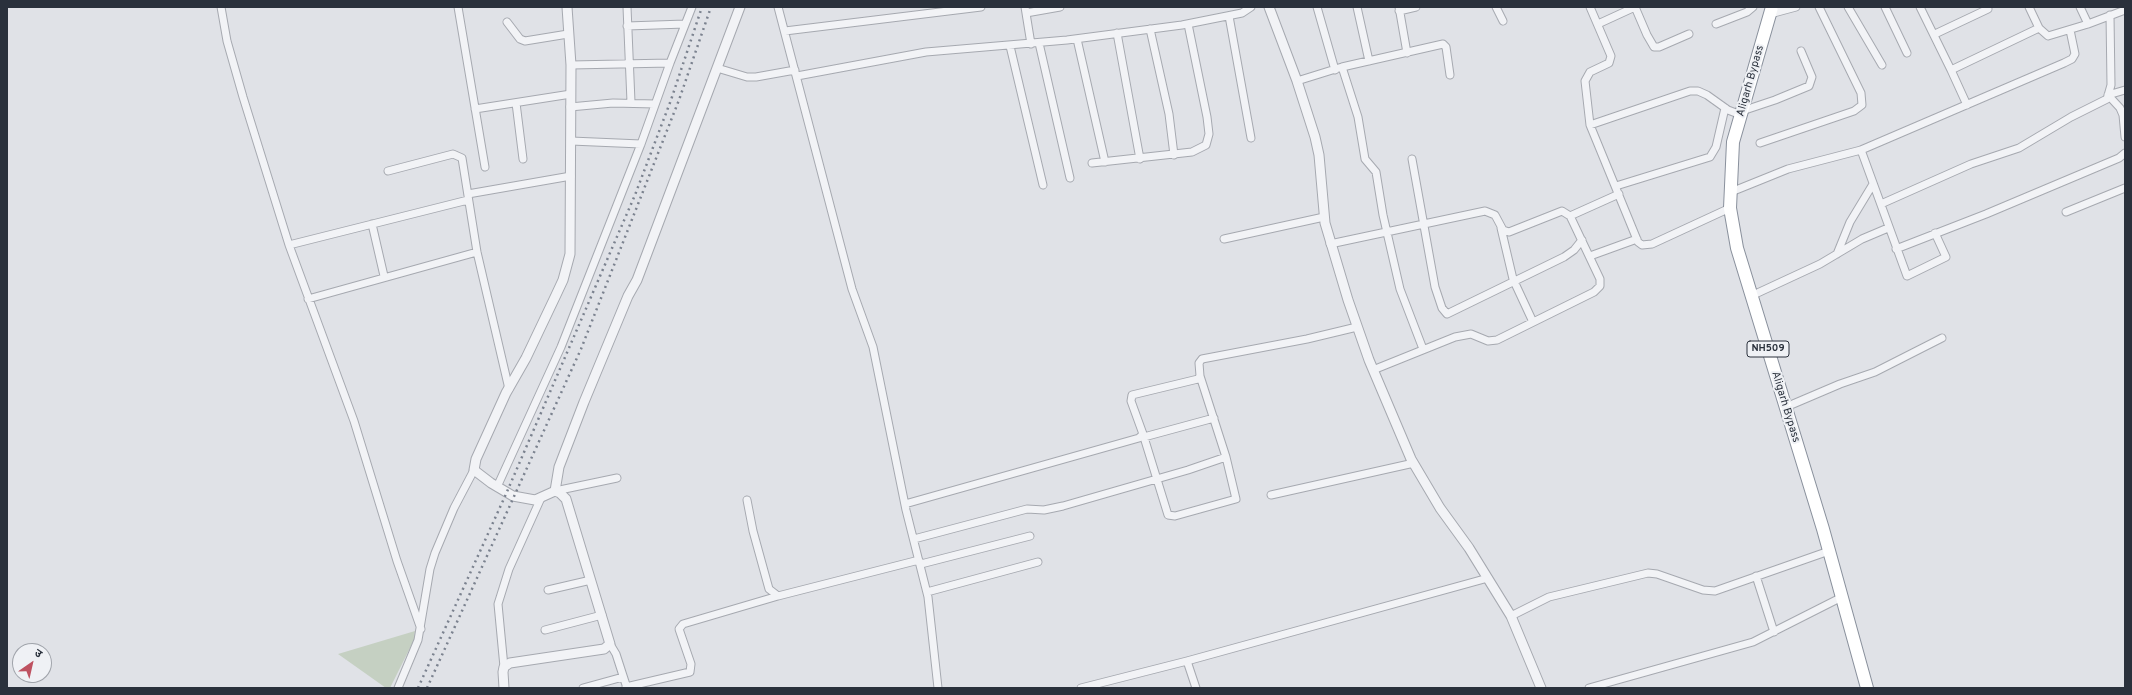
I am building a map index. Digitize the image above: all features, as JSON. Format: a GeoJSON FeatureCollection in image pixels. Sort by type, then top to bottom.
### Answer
{"type":"FeatureCollection","features":[{"type":"Feature","properties":{"kind":"highway","name":"Aligarh Bypass"},"geometry":{"type":"LineString","coordinates":[[1771,10],[1740,113],[1733,142],[1730,208],[1737,248],[1786,407],[1822,553],[1842,597],[1867,688]]}},
{"type":"Feature","properties":{"kind":"street"},"geometry":{"type":"LineString","coordinates":[[220,7],[227,41],[289,245],[354,420],[397,561],[421,629]]}},
{"type":"Feature","properties":{"kind":"street"},"geometry":{"type":"LineString","coordinates":[[458,7],[485,168]]}},
{"type":"Feature","properties":{"kind":"street"},"geometry":{"type":"LineString","coordinates":[[398,688],[414,652],[421,629],[428,584],[435,553],[454,508],[474,470],[476,459],[508,389],[550,309],[567,267],[571,245],[571,65],[566,7]]}},
{"type":"Feature","properties":{"kind":"street"},"geometry":{"type":"LineString","coordinates":[[627,7],[631,102]]}},
{"type":"Feature","properties":{"kind":"street"},"geometry":{"type":"LineString","coordinates":[[497,487],[561,347],[642,144],[655,104],[692,7]]}},
{"type":"Feature","properties":{"kind":"street"},"geometry":{"type":"LineString","coordinates":[[555,491],[559,467],[628,296],[637,280],[740,7]]}},
{"type":"Feature","properties":{"kind":"street"},"geometry":{"type":"LineString","coordinates":[[778,7],[852,289],[873,347],[905,504],[927,592],[938,688]]}},
{"type":"Feature","properties":{"kind":"street"},"geometry":{"type":"LineString","coordinates":[[784,32],[981,7]]}},
{"type":"Feature","properties":{"kind":"street"},"geometry":{"type":"LineString","coordinates":[[1031,44],[1026,10],[1060,7]]}},
{"type":"Feature","properties":{"kind":"street"},"geometry":{"type":"LineString","coordinates":[[717,68],[742,76],[756,77],[796,73],[926,52],[1031,44],[1188,24],[1242,13],[1252,7]]}},
{"type":"Feature","properties":{"kind":"street"},"geometry":{"type":"LineString","coordinates":[[1269,7],[1297,81],[1319,154],[1324,217],[1330,244],[1357,327],[1373,370],[1414,463],[1440,508],[1488,578],[1511,616],[1541,688]]}},
{"type":"Feature","properties":{"kind":"street"},"geometry":{"type":"LineString","coordinates":[[1317,7],[1338,69],[1358,117],[1366,160],[1376,172],[1387,232],[1402,297],[1422,349]]}},
{"type":"Feature","properties":{"kind":"street"},"geometry":{"type":"LineString","coordinates":[[1357,7],[1369,61]]}},
{"type":"Feature","properties":{"kind":"street"},"geometry":{"type":"LineString","coordinates":[[1407,53],[1399,9],[1416,7]]}},
{"type":"Feature","properties":{"kind":"street"},"geometry":{"type":"LineString","coordinates":[[1496,7],[1503,21]]}},
{"type":"Feature","properties":{"kind":"street"},"geometry":{"type":"LineString","coordinates":[[1590,7],[1611,60],[1590,72],[1584,81],[1590,125],[1637,239],[1642,245],[1652,244],[1730,208]]}},
{"type":"Feature","properties":{"kind":"street"},"geometry":{"type":"LineString","coordinates":[[1598,24],[1635,7],[1646,36],[1654,47],[1659,47],[1689,34]]}},
{"type":"Feature","properties":{"kind":"street"},"geometry":{"type":"LineString","coordinates":[[1716,24],[1747,12],[1753,7]]}},
{"type":"Feature","properties":{"kind":"street"},"geometry":{"type":"LineString","coordinates":[[1771,10],[1796,7]]}},
{"type":"Feature","properties":{"kind":"street"},"geometry":{"type":"LineString","coordinates":[[1760,143],[1854,111],[1862,105],[1861,93],[1819,7]]}},
{"type":"Feature","properties":{"kind":"street"},"geometry":{"type":"LineString","coordinates":[[1848,7],[1882,64]]}},
{"type":"Feature","properties":{"kind":"street"},"geometry":{"type":"LineString","coordinates":[[1885,7],[1907,53]]}},
{"type":"Feature","properties":{"kind":"street"},"geometry":{"type":"LineString","coordinates":[[1920,7],[1935,34],[1968,105]]}},
{"type":"Feature","properties":{"kind":"street"},"geometry":{"type":"LineString","coordinates":[[2029,7],[2039,28],[2048,36],[2088,24],[2125,10]]}},
{"type":"Feature","properties":{"kind":"street"},"geometry":{"type":"LineString","coordinates":[[2080,7],[2088,24]]}},
{"type":"Feature","properties":{"kind":"street"},"geometry":{"type":"LineString","coordinates":[[1935,34],[1988,9]]}},
{"type":"Feature","properties":{"kind":"street"},"geometry":{"type":"LineString","coordinates":[[1229,16],[1251,138]]}},
{"type":"Feature","properties":{"kind":"street"},"geometry":{"type":"LineString","coordinates":[[1880,204],[1971,164],[2019,148],[2071,117],[2098,105],[2108,95],[2111,85],[2110,16]]}},
{"type":"Feature","properties":{"kind":"street"},"geometry":{"type":"LineString","coordinates":[[507,22],[520,39],[525,41],[568,34]]}},
{"type":"Feature","properties":{"kind":"street"},"geometry":{"type":"LineString","coordinates":[[627,26],[685,24]]}},
{"type":"Feature","properties":{"kind":"street"},"geometry":{"type":"LineString","coordinates":[[1092,163],[1174,155],[1192,152],[1203,148],[1209,134],[1208,117],[1188,24]]}},
{"type":"Feature","properties":{"kind":"street"},"geometry":{"type":"LineString","coordinates":[[1951,70],[2039,28]]}},
{"type":"Feature","properties":{"kind":"street"},"geometry":{"type":"LineString","coordinates":[[1150,29],[1169,114],[1174,155]]}},
{"type":"Feature","properties":{"kind":"street"},"geometry":{"type":"LineString","coordinates":[[1731,192],[1788,169],[1862,150],[2072,59],[2076,54],[2070,30]]}},
{"type":"Feature","properties":{"kind":"street"},"geometry":{"type":"LineString","coordinates":[[1117,33],[1140,159]]}},
{"type":"Feature","properties":{"kind":"street"},"geometry":{"type":"LineString","coordinates":[[1077,39],[1105,162]]}},
{"type":"Feature","properties":{"kind":"street"},"geometry":{"type":"LineString","coordinates":[[1039,43],[1070,178]]}},
{"type":"Feature","properties":{"kind":"street"},"geometry":{"type":"LineString","coordinates":[[1297,81],[1369,61],[1440,45],[1445,45],[1450,75]]}},
{"type":"Feature","properties":{"kind":"street"},"geometry":{"type":"LineString","coordinates":[[1010,46],[1043,185]]}},
{"type":"Feature","properties":{"kind":"street"},"geometry":{"type":"LineString","coordinates":[[1590,125],[1690,91],[1698,91],[1707,95],[1727,109],[1740,113],[1809,86],[1812,77],[1801,51]]}},
{"type":"Feature","properties":{"kind":"street"},"geometry":{"type":"LineString","coordinates":[[571,65],[670,64]]}},
{"type":"Feature","properties":{"kind":"street"},"geometry":{"type":"LineString","coordinates":[[2108,95],[2125,90]]}},
{"type":"Feature","properties":{"kind":"street"},"geometry":{"type":"LineString","coordinates":[[475,109],[571,94]]}},
{"type":"Feature","properties":{"kind":"street"},"geometry":{"type":"LineString","coordinates":[[2108,95],[2120,108],[2123,115],[2125,137]]}},
{"type":"Feature","properties":{"kind":"street"},"geometry":{"type":"LineString","coordinates":[[570,107],[631,102],[655,104]]}},
{"type":"Feature","properties":{"kind":"street"},"geometry":{"type":"LineString","coordinates":[[516,103],[523,160]]}},
{"type":"Feature","properties":{"kind":"street"},"geometry":{"type":"LineString","coordinates":[[1616,186],[1710,157],[1716,147],[1727,109]]}},
{"type":"Feature","properties":{"kind":"street"},"geometry":{"type":"LineString","coordinates":[[571,141],[642,144]]}},
{"type":"Feature","properties":{"kind":"street"},"geometry":{"type":"LineString","coordinates":[[1862,150],[1888,228],[1907,276],[1946,257],[1935,233]]}},
{"type":"Feature","properties":{"kind":"street"},"geometry":{"type":"LineString","coordinates":[[1896,248],[1986,214],[2119,158],[2125,153]]}},
{"type":"Feature","properties":{"kind":"street"},"geometry":{"type":"LineString","coordinates":[[388,171],[447,156],[457,155],[463,162],[477,252],[508,389]]}},
{"type":"Feature","properties":{"kind":"street"},"geometry":{"type":"LineString","coordinates":[[1412,159],[1435,287],[1444,312],[1450,313],[1515,283],[1571,253],[1582,240]]}},
{"type":"Feature","properties":{"kind":"street"},"geometry":{"type":"LineString","coordinates":[[289,245],[372,224],[468,197],[571,176]]}},
{"type":"Feature","properties":{"kind":"street"},"geometry":{"type":"LineString","coordinates":[[1837,254],[1850,222],[1873,184]]}},
{"type":"Feature","properties":{"kind":"street"},"geometry":{"type":"LineString","coordinates":[[2066,212],[2125,188]]}},
{"type":"Feature","properties":{"kind":"street"},"geometry":{"type":"LineString","coordinates":[[1570,216],[1619,194]]}},
{"type":"Feature","properties":{"kind":"street"},"geometry":{"type":"LineString","coordinates":[[1330,244],[1485,211],[1495,215],[1504,232],[1508,232],[1562,211],[1570,216],[1600,279],[1600,286],[1594,292],[1492,342],[1471,334],[1464,335],[1422,349],[1373,370]]}},
{"type":"Feature","properties":{"kind":"street"},"geometry":{"type":"LineString","coordinates":[[1224,239],[1324,217]]}},
{"type":"Feature","properties":{"kind":"street"},"geometry":{"type":"LineString","coordinates":[[372,224],[384,276]]}},
{"type":"Feature","properties":{"kind":"street"},"geometry":{"type":"LineString","coordinates":[[1501,227],[1504,246],[1515,283],[1533,322]]}},
{"type":"Feature","properties":{"kind":"street"},"geometry":{"type":"LineString","coordinates":[[1751,296],[1837,254],[1862,239],[1888,228]]}},
{"type":"Feature","properties":{"kind":"street"},"geometry":{"type":"LineString","coordinates":[[1590,256],[1637,239]]}},
{"type":"Feature","properties":{"kind":"street"},"geometry":{"type":"LineString","coordinates":[[308,299],[384,276],[477,252]]}},
{"type":"Feature","properties":{"kind":"street"},"geometry":{"type":"LineString","coordinates":[[1200,376],[1195,380],[1132,396],[1131,401],[1144,435],[1166,512],[1172,516],[1234,501],[1237,497],[1200,376],[1199,363],[1202,359],[1206,357],[1307,339],[1357,327]]}},
{"type":"Feature","properties":{"kind":"street"},"geometry":{"type":"LineString","coordinates":[[1786,407],[1846,382],[1875,372],[1942,338]]}},
{"type":"Feature","properties":{"kind":"street"},"geometry":{"type":"LineString","coordinates":[[905,504],[1136,439],[1144,435],[1214,418]]}},
{"type":"Feature","properties":{"kind":"street"},"geometry":{"type":"LineString","coordinates":[[914,539],[1027,510],[1044,510],[1063,506],[1157,479],[1226,457]]}},
{"type":"Feature","properties":{"kind":"street"},"geometry":{"type":"LineString","coordinates":[[1271,495],[1414,463]]}},
{"type":"Feature","properties":{"kind":"street"},"geometry":{"type":"LineString","coordinates":[[474,470],[506,494],[531,500],[541,498],[555,491],[617,478]]}},
{"type":"Feature","properties":{"kind":"street"},"geometry":{"type":"LineString","coordinates":[[555,491],[560,493],[569,504],[610,644],[616,654],[626,687],[690,672],[691,664],[680,633],[680,626],[683,624],[778,596],[1030,536]]}},
{"type":"Feature","properties":{"kind":"street"},"geometry":{"type":"LineString","coordinates":[[504,688],[504,667],[498,604],[509,569],[541,498]]}},
{"type":"Feature","properties":{"kind":"street"},"geometry":{"type":"LineString","coordinates":[[748,500],[753,531],[769,589],[778,596]]}},
{"type":"Feature","properties":{"kind":"street"},"geometry":{"type":"LineString","coordinates":[[1511,616],[1549,597],[1643,574],[1657,574],[1711,591],[1822,553]]}},
{"type":"Feature","properties":{"kind":"street"},"geometry":{"type":"LineString","coordinates":[[927,592],[1038,562]]}},
{"type":"Feature","properties":{"kind":"street"},"geometry":{"type":"LineString","coordinates":[[1756,576],[1774,632]]}},
{"type":"Feature","properties":{"kind":"street"},"geometry":{"type":"LineString","coordinates":[[1081,688],[1187,661],[1488,578]]}},
{"type":"Feature","properties":{"kind":"street"},"geometry":{"type":"LineString","coordinates":[[548,590],[591,580]]}},
{"type":"Feature","properties":{"kind":"street"},"geometry":{"type":"LineString","coordinates":[[1589,688],[1753,642],[1842,597]]}},
{"type":"Feature","properties":{"kind":"street"},"geometry":{"type":"LineString","coordinates":[[545,630],[602,616]]}},
{"type":"Feature","properties":{"kind":"street"},"geometry":{"type":"LineString","coordinates":[[504,667],[510,663],[604,649],[610,644]]}},
{"type":"Feature","properties":{"kind":"street"},"geometry":{"type":"LineString","coordinates":[[1187,661],[1196,688]]}},
{"type":"Feature","properties":{"kind":"street"},"geometry":{"type":"LineString","coordinates":[[583,688],[623,677]]}},
{"type":"Feature","properties":{"kind":"green space"},"geometry":{"type":"Polygon","coordinates":[[[415,631],[414,640],[390,688],[386,688],[338,654],[415,631]]]}},
{"type":"Feature","properties":{"kind":"railway"},"geometry":{"type":"LineString","coordinates":[[418,688],[506,494],[635,195],[671,100],[702,7]]}},
{"type":"Feature","properties":{"kind":"railway"},"geometry":{"type":"LineString","coordinates":[[427,688],[581,349],[679,100],[711,7]]}}]}
